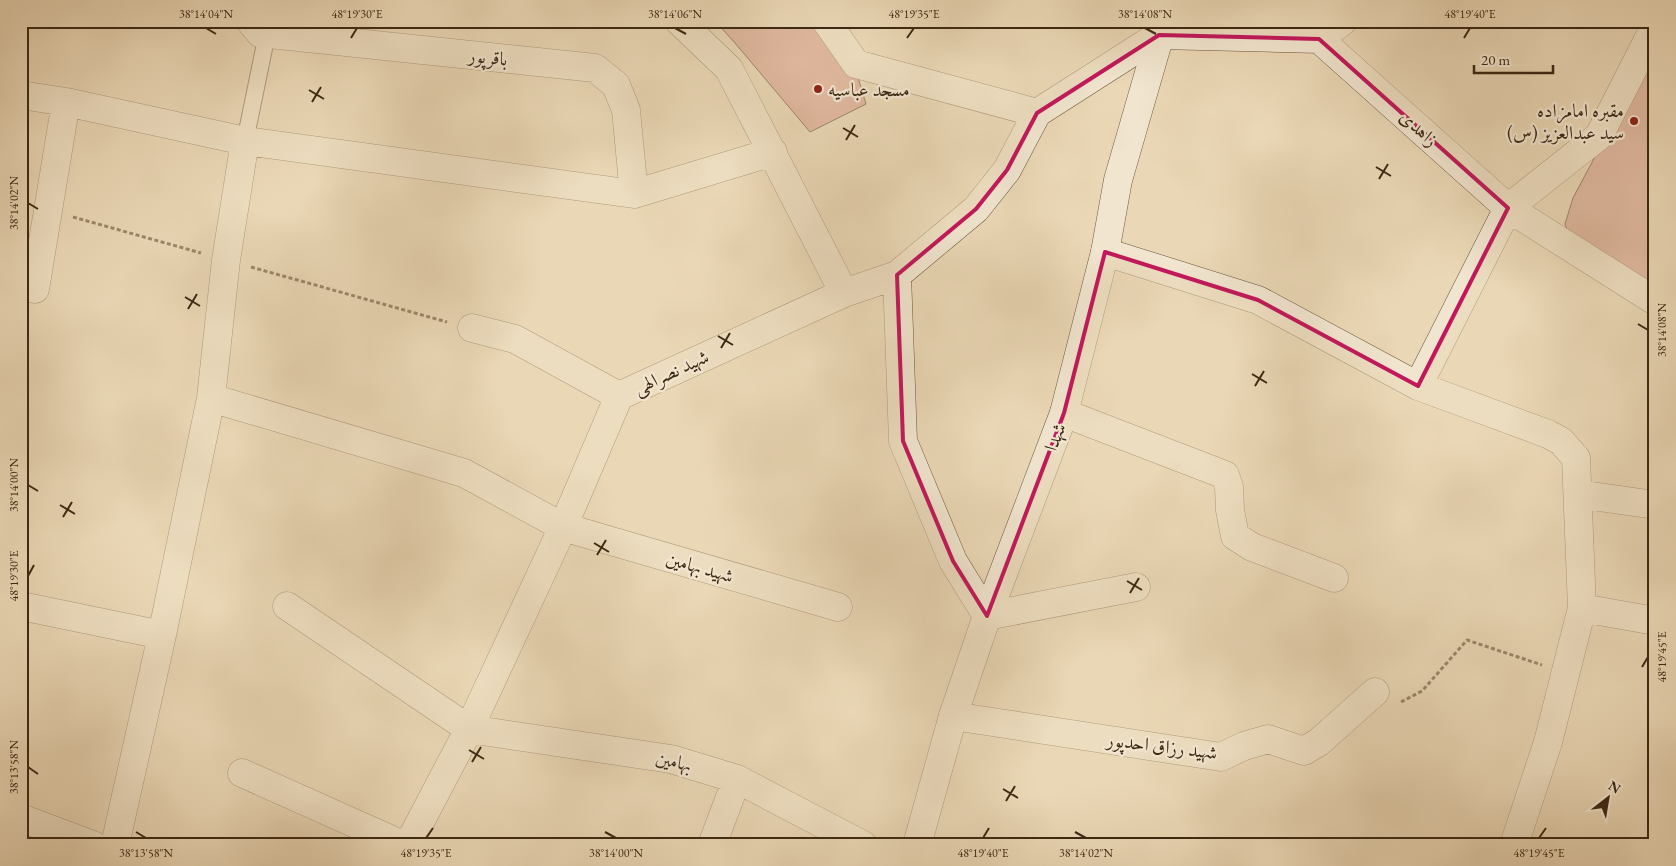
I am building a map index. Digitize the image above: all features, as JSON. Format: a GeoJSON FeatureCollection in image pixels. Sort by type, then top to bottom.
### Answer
{"type":"FeatureCollection","features":[{"type":"Feature","properties":{"kind":"street"},"geometry":{"type":"LineString","coordinates":[[679,21],[730,69],[844,293]]}},
{"type":"Feature","properties":{"kind":"street"},"geometry":{"type":"LineString","coordinates":[[828,22],[856,64],[1037,113],[1161,28],[1319,40],[1343,21]]}},
{"type":"Feature","properties":{"kind":"street"},"geometry":{"type":"LineString","coordinates":[[1418,386],[1508,208],[1599,136],[1655,26]]}},
{"type":"Feature","properties":{"kind":"street","name":"باقرپور"},"geometry":{"type":"LineString","coordinates":[[258,27],[595,68],[616,85],[626,110],[634,194]]}},
{"type":"Feature","properties":{"kind":"street","name":"شهدا"},"geometry":{"type":"LineString","coordinates":[[917,845],[953,716],[987,616],[1064,414],[1105,252],[1118,180],[1161,28]]}},
{"type":"Feature","properties":{"kind":"street","name":"زاهدی"},"geometry":{"type":"LineString","coordinates":[[1319,40],[1508,208],[1655,301]]}},
{"type":"Feature","properties":{"kind":"street"},"geometry":{"type":"LineString","coordinates":[[21,95],[66,102],[245,141],[634,194],[773,152]]}},
{"type":"Feature","properties":{"kind":"street"},"geometry":{"type":"LineString","coordinates":[[21,288],[35,288],[66,102]]}},
{"type":"Feature","properties":{"kind":"street","name":"شهید نصرالهی"},"geometry":{"type":"LineString","coordinates":[[408,845],[469,729],[562,527],[619,396],[844,293],[897,275],[976,209],[1006,170],[1037,113]]}},
{"type":"Feature","properties":{"kind":"street"},"geometry":{"type":"LineString","coordinates":[[115,845],[162,635],[211,398],[226,260],[245,141]]}},
{"type":"Feature","properties":{"kind":"street"},"geometry":{"type":"LineString","coordinates":[[1105,252],[1258,300],[1418,386],[1548,434],[1561,441],[1576,458],[1582,608],[1548,742],[1514,845]]}},
{"type":"Feature","properties":{"kind":"street"},"geometry":{"type":"LineString","coordinates":[[897,275],[903,441],[953,561],[987,616],[1136,587]]}},
{"type":"Feature","properties":{"kind":"street"},"geometry":{"type":"LineString","coordinates":[[472,328],[515,339],[619,396]]}},
{"type":"Feature","properties":{"kind":"street","name":"شهید بهامین"},"geometry":{"type":"LineString","coordinates":[[211,398],[464,472],[562,527],[838,607]]}},
{"type":"Feature","properties":{"kind":"street"},"geometry":{"type":"LineString","coordinates":[[1064,414],[1225,475],[1229,487],[1230,510],[1235,536],[1252,547],[1334,578]]}},
{"type":"Feature","properties":{"kind":"street"},"geometry":{"type":"LineString","coordinates":[[1578,494],[1655,505]]}},
{"type":"Feature","properties":{"kind":"street"},"geometry":{"type":"LineString","coordinates":[[21,606],[162,635]]}},
{"type":"Feature","properties":{"kind":"street"},"geometry":{"type":"LineString","coordinates":[[287,606],[469,729]]}},
{"type":"Feature","properties":{"kind":"street"},"geometry":{"type":"LineString","coordinates":[[1582,608],[1655,621]]}},
{"type":"Feature","properties":{"kind":"street","name":"شهید رزاق احدپور"},"geometry":{"type":"LineString","coordinates":[[953,716],[1221,757],[1244,746],[1268,739],[1304,751],[1319,742],[1375,692]]}},
{"type":"Feature","properties":{"kind":"street","name":"بهامین"},"geometry":{"type":"LineString","coordinates":[[469,729],[672,759],[737,779],[863,845]]}},
{"type":"Feature","properties":{"kind":"street"},"geometry":{"type":"LineString","coordinates":[[242,773],[403,845]]}},
{"type":"Feature","properties":{"kind":"street"},"geometry":{"type":"LineString","coordinates":[[712,845],[737,779]]}},
{"type":"Feature","properties":{"kind":"street"},"geometry":{"type":"LineString","coordinates":[[21,818],[93,845]]}},
{"type":"Feature","properties":{"kind":"lane"},"geometry":{"type":"LineString","coordinates":[[245,141],[258,27]]}},
{"type":"Feature","properties":{"kind":"path"},"geometry":{"type":"LineString","coordinates":[[48,210],[472,328]]}},
{"type":"Feature","properties":{"kind":"path"},"geometry":{"type":"LineString","coordinates":[[1375,692],[1398,703],[1422,691],[1467,640],[1566,673]]}},
{"type":"Feature","properties":{"kind":"highlighted area"},"geometry":{"type":"Polygon","coordinates":[[[1159,35],[1319,39],[1508,208],[1418,386],[1258,300],[1105,252],[1064,413],[987,616],[953,561],[903,441],[897,275],[976,209],[1007,170],[1037,113],[1159,35]]]}},
{"type":"Feature","properties":{"kind":"building","name":"مسجد عباسیه"},"geometry":{"type":"Polygon","coordinates":[[[715,21],[818,21],[857,74],[866,104],[810,132],[715,21]]]}},
{"type":"Feature","properties":{"kind":"building","name":"مقبره امامزاده سید عبدالعزیز (س)"},"geometry":{"type":"Polygon","coordinates":[[[1655,44],[1655,297],[1574,247],[1565,224],[1573,198],[1655,44]]]}},
{"type":"Feature","properties":{"kind":"place","name":"مسجد عباسیه"},"geometry":{"type":"Point","coordinates":[818,89]}},
{"type":"Feature","properties":{"kind":"place","name":"مقبره امامزاده سید عبدالعزیز (س)"},"geometry":{"type":"Point","coordinates":[1634,121]}}]}
